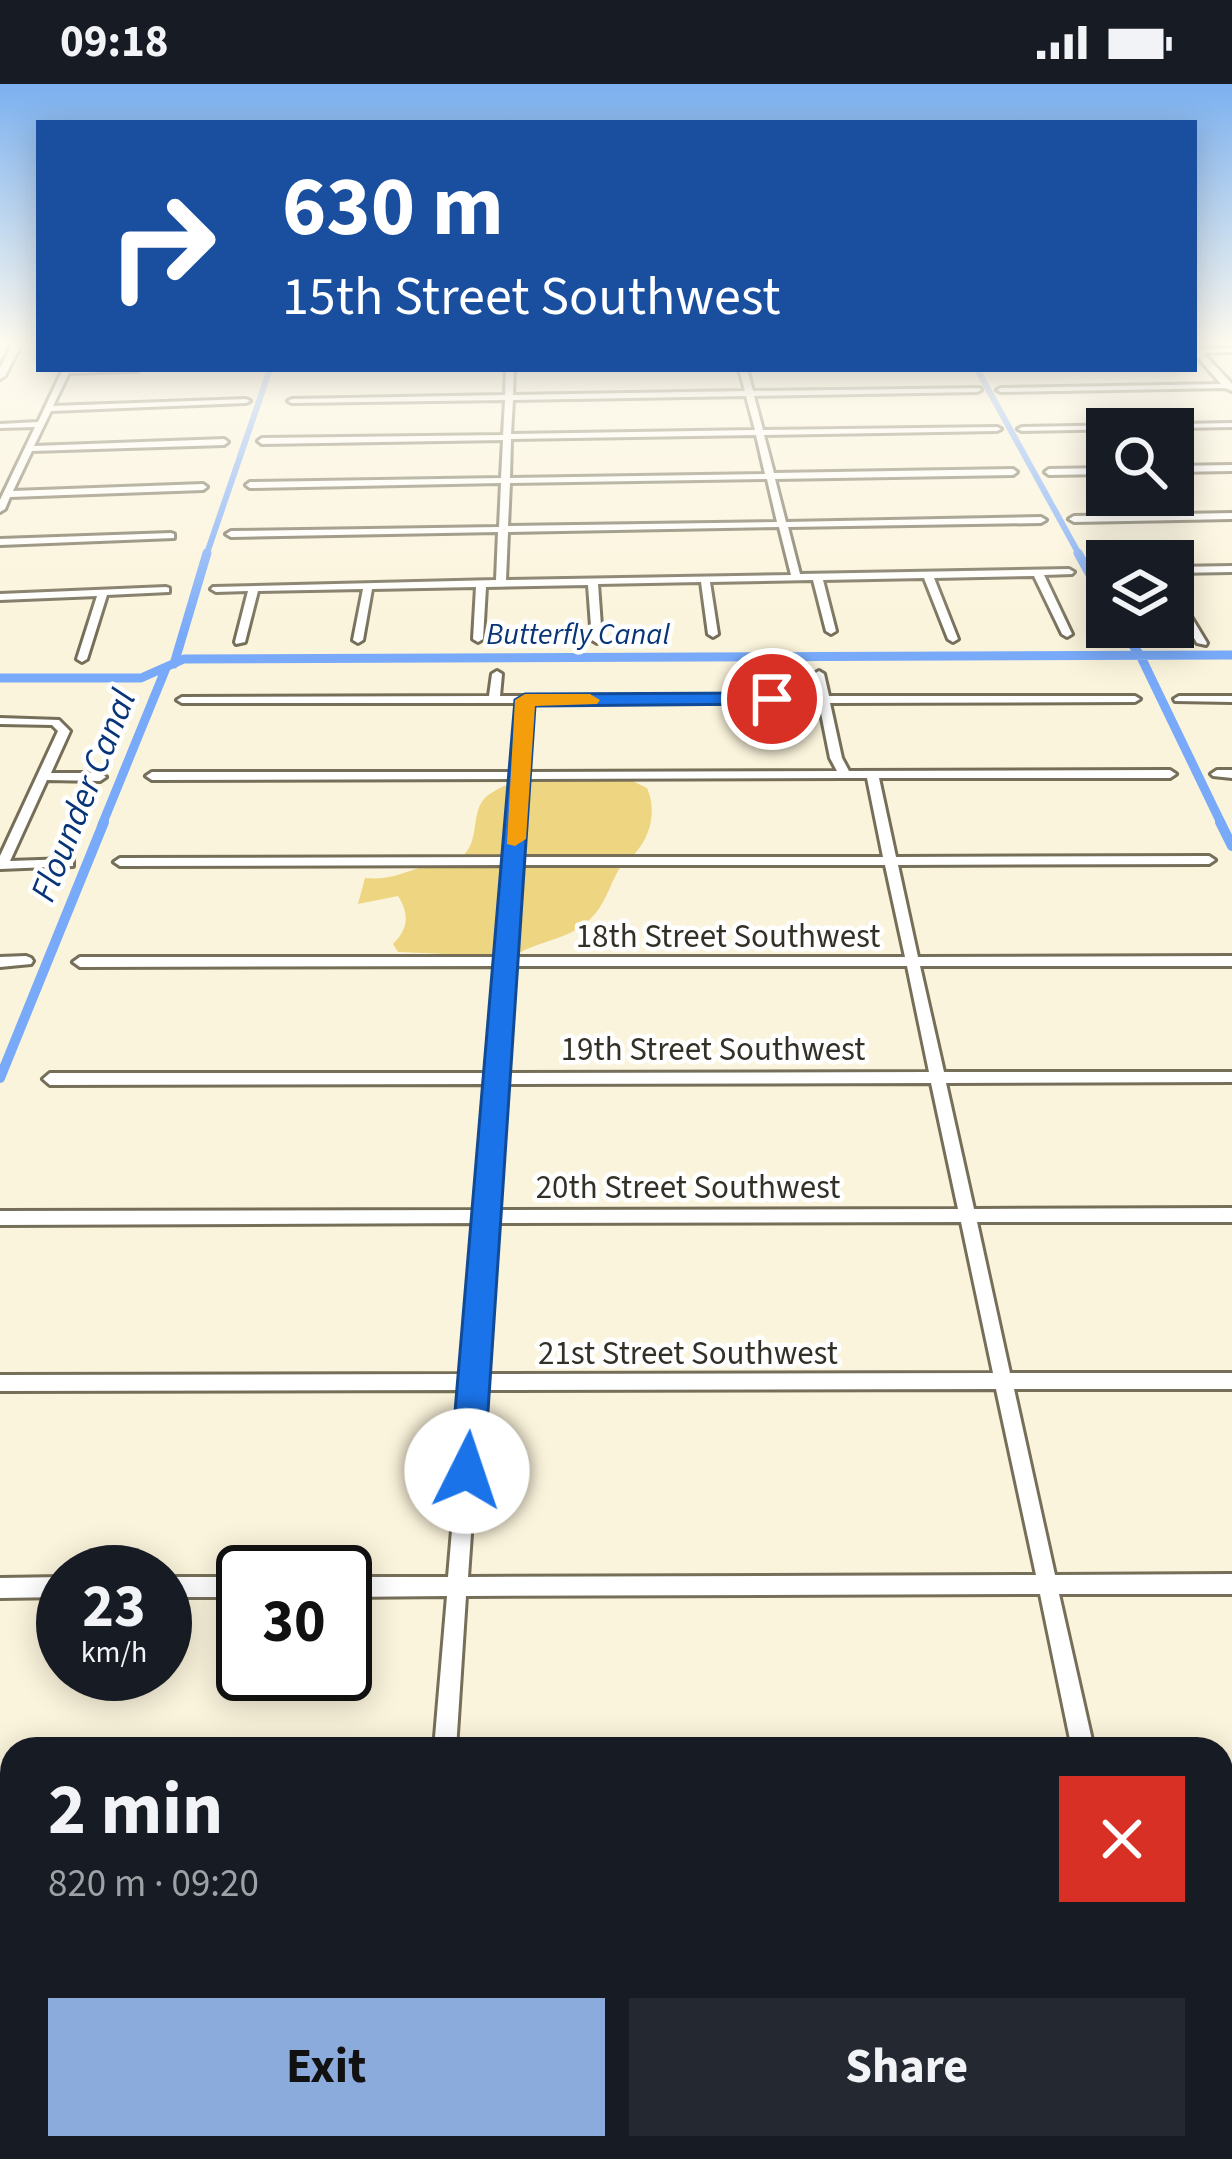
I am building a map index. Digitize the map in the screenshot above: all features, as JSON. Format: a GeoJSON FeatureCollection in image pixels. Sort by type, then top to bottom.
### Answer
{"type":"FeatureCollection","features":[{"type":"Feature","properties":{"kind":"street"},"geometry":{"type":"LineString","coordinates":[[0,509],[32,440]]}},
{"type":"Feature","properties":{"kind":"street"},"geometry":{"type":"LineString","coordinates":[[262,441],[333,440]]}},
{"type":"Feature","properties":{"kind":"street"},"geometry":{"type":"LineString","coordinates":[[501,583],[507,440]]}},
{"type":"Feature","properties":{"kind":"street"},"geometry":{"type":"LineString","coordinates":[[762,440],[796,578]]}},
{"type":"Feature","properties":{"kind":"street"},"geometry":{"type":"LineString","coordinates":[[28,449],[224,442]]}},
{"type":"Feature","properties":{"kind":"street"},"geometry":{"type":"LineString","coordinates":[[1194,469],[1232,468]]}},
{"type":"Feature","properties":{"kind":"street"},"geometry":{"type":"LineString","coordinates":[[1048,472],[1086,471]]}},
{"type":"Feature","properties":{"kind":"street"},"geometry":{"type":"LineString","coordinates":[[250,485],[1013,472]]}},
{"type":"Feature","properties":{"kind":"street"},"geometry":{"type":"LineString","coordinates":[[8,494],[203,487]]}},
{"type":"Feature","properties":{"kind":"street"},"geometry":{"type":"LineString","coordinates":[[1074,519],[1232,516]]}},
{"type":"Feature","properties":{"kind":"street"},"geometry":{"type":"LineString","coordinates":[[231,534],[1041,520]]}},
{"type":"Feature","properties":{"kind":"street"},"geometry":{"type":"LineString","coordinates":[[0,542],[171,536]]}},
{"type":"Feature","properties":{"kind":"street"},"geometry":{"type":"LineString","coordinates":[[1194,570],[1232,569]]}},
{"type":"Feature","properties":{"kind":"street"},"geometry":{"type":"LineString","coordinates":[[217,589],[1069,572]]}},
{"type":"Feature","properties":{"kind":"street"},"geometry":{"type":"LineString","coordinates":[[1038,573],[1067,634]]}},
{"type":"Feature","properties":{"kind":"street"},"geometry":{"type":"LineString","coordinates":[[928,575],[952,639]]}},
{"type":"Feature","properties":{"kind":"street"},"geometry":{"type":"LineString","coordinates":[[817,577],[831,631]]}},
{"type":"Feature","properties":{"kind":"street"},"geometry":{"type":"LineString","coordinates":[[705,579],[713,634]]}},
{"type":"Feature","properties":{"kind":"street"},"geometry":{"type":"LineString","coordinates":[[592,581],[597,640]]}},
{"type":"Feature","properties":{"kind":"street"},"geometry":{"type":"LineString","coordinates":[[478,639],[481,584]]}},
{"type":"Feature","properties":{"kind":"street"},"geometry":{"type":"LineString","coordinates":[[358,640],[368,586]]}},
{"type":"Feature","properties":{"kind":"street"},"geometry":{"type":"LineString","coordinates":[[240,642],[254,588]]}},
{"type":"Feature","properties":{"kind":"street"},"geometry":{"type":"LineString","coordinates":[[0,597],[166,590]]}},
{"type":"Feature","properties":{"kind":"street"},"geometry":{"type":"LineString","coordinates":[[82,659],[104,593]]}},
{"type":"Feature","properties":{"kind":"street"},"geometry":{"type":"LineString","coordinates":[[1194,630],[1202,643]]}},
{"type":"Feature","properties":{"kind":"street"},"geometry":{"type":"LineString","coordinates":[[494,700],[497,674]]}},
{"type":"Feature","properties":{"kind":"street"},"geometry":{"type":"LineString","coordinates":[[820,674],[836,758],[845,775]]}},
{"type":"Feature","properties":{"kind":"street"},"geometry":{"type":"LineString","coordinates":[[182,700],[1135,699]]}},
{"type":"Feature","properties":{"kind":"street"},"geometry":{"type":"LineString","coordinates":[[1179,699],[1232,699]]}},
{"type":"Feature","properties":{"kind":"street"},"geometry":{"type":"LineString","coordinates":[[446,1737],[525,700]]}},
{"type":"Feature","properties":{"kind":"street"},"geometry":{"type":"LineString","coordinates":[[0,722],[62,725],[44,776],[1,865],[69,862]]}},
{"type":"Feature","properties":{"kind":"street"},"geometry":{"type":"LineString","coordinates":[[152,776],[1170,774]]}},
{"type":"Feature","properties":{"kind":"street"},"geometry":{"type":"LineString","coordinates":[[1217,774],[1232,774]]}},
{"type":"Feature","properties":{"kind":"street"},"geometry":{"type":"LineString","coordinates":[[872,775],[1080,1737]]}},
{"type":"Feature","properties":{"kind":"street"},"geometry":{"type":"LineString","coordinates":[[44,776],[100,777]]}},
{"type":"Feature","properties":{"kind":"street"},"geometry":{"type":"LineString","coordinates":[[120,862],[1209,860]]}},
{"type":"Feature","properties":{"kind":"street"},"geometry":{"type":"LineString","coordinates":[[0,962],[26,961]]}},
{"type":"Feature","properties":{"kind":"street","name":"18th Street Southwest"},"geometry":{"type":"LineString","coordinates":[[80,962],[1232,961]]}},
{"type":"Feature","properties":{"kind":"street","name":"19th Street Southwest"},"geometry":{"type":"LineString","coordinates":[[50,1079],[1232,1077]]}},
{"type":"Feature","properties":{"kind":"street","name":"20th Street Southwest"},"geometry":{"type":"LineString","coordinates":[[0,1217],[1232,1215]]}},
{"type":"Feature","properties":{"kind":"street","name":"21st Street Southwest"},"geometry":{"type":"LineString","coordinates":[[0,1382],[1232,1381]]}},
{"type":"Feature","properties":{"kind":"street"},"geometry":{"type":"LineString","coordinates":[[372,1587],[1232,1584]]}},
{"type":"Feature","properties":{"kind":"street"},"geometry":{"type":"LineString","coordinates":[[0,1588],[36,1587]]}},
{"type":"Feature","properties":{"kind":"shaded area"},"geometry":{"type":"Polygon","coordinates":[[[535,778],[626,778],[647,788],[650,796],[646,836],[620,868],[595,914],[565,935],[513,957],[398,952],[393,944],[406,916],[398,896],[358,904],[365,878],[394,876],[464,855],[482,801],[501,787],[535,778]]]}},
{"type":"Feature","properties":{"kind":"waterway","name":"Flounder Canal"},"geometry":{"type":"LineString","coordinates":[[207,554],[246,440]]}},
{"type":"Feature","properties":{"kind":"waterway"},"geometry":{"type":"LineString","coordinates":[[1016,440],[1080,556]]}},
{"type":"Feature","properties":{"kind":"waterway"},"geometry":{"type":"LineString","coordinates":[[1078,553],[1086,567]]}},
{"type":"Feature","properties":{"kind":"waterway","name":"Flounder Canal"},"geometry":{"type":"LineString","coordinates":[[174,663],[207,554]]}},
{"type":"Feature","properties":{"kind":"waterway"},"geometry":{"type":"LineString","coordinates":[[1135,648],[1140,655]]}},
{"type":"Feature","properties":{"kind":"waterway","name":"Butterfly Canal"},"geometry":{"type":"LineString","coordinates":[[174,663],[184,659],[1140,655]]}},
{"type":"Feature","properties":{"kind":"waterway"},"geometry":{"type":"LineString","coordinates":[[1140,655],[1222,825]]}},
{"type":"Feature","properties":{"kind":"waterway","name":"Butterfly Canal"},"geometry":{"type":"LineString","coordinates":[[1140,655],[1232,655]]}},
{"type":"Feature","properties":{"kind":"waterway","name":"Butterfly Canal"},"geometry":{"type":"LineString","coordinates":[[0,678],[141,678],[174,663]]}},
{"type":"Feature","properties":{"kind":"waterway","name":"Flounder Canal"},"geometry":{"type":"LineString","coordinates":[[102,825],[166,668]]}},
{"type":"Feature","properties":{"kind":"waterway","name":"Flounder Canal"},"geometry":{"type":"LineString","coordinates":[[0,1078],[104,822]]}},
{"type":"Feature","properties":{"kind":"waterway"},"geometry":{"type":"LineString","coordinates":[[1220,822],[1232,846]]}},
{"type":"Feature","properties":{"kind":"slow traffic"},"geometry":{"type":"LineString","coordinates":[[515,839],[525,700],[590,700]]}},
{"type":"Feature","properties":{"kind":"route"},"geometry":{"type":"LineString","coordinates":[[467,1471],[525,700],[772,699]]}}]}
